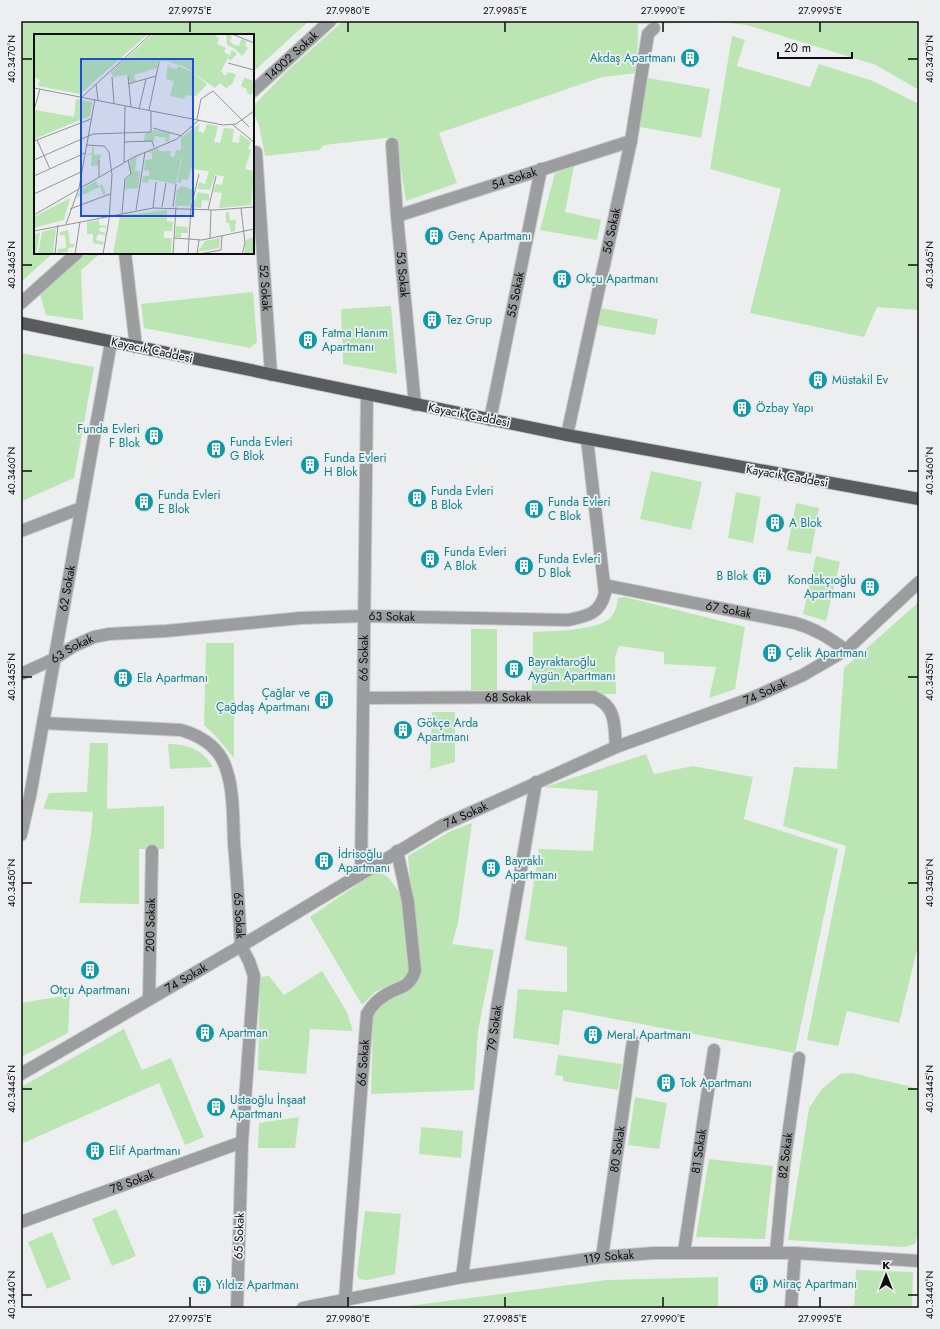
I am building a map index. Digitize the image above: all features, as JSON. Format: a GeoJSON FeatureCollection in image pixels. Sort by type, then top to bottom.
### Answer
{"type":"FeatureCollection","features":[{"type":"Feature","properties":{"kind":"main road","name":"Kayacık Caddesi"},"geometry":{"type":"LineString","coordinates":[[21,323],[567,436],[919,499]]}},
{"type":"Feature","properties":{"kind":"street","name":"14002 Sokak"},"geometry":{"type":"LineString","coordinates":[[254,90],[330,21]]}},
{"type":"Feature","properties":{"kind":"street","name":"56 Sokak"},"geometry":{"type":"LineString","coordinates":[[567,436],[631,141],[648,34],[654,28]]}},
{"type":"Feature","properties":{"kind":"street","name":"54 Sokak"},"geometry":{"type":"LineString","coordinates":[[397,216],[631,141]]}},
{"type":"Feature","properties":{"kind":"street","name":"53 Sokak"},"geometry":{"type":"LineString","coordinates":[[392,144],[397,216],[415,405]]}},
{"type":"Feature","properties":{"kind":"street","name":"52 Sokak"},"geometry":{"type":"LineString","coordinates":[[256,152],[271,375]]}},
{"type":"Feature","properties":{"kind":"street","name":"55 Sokak"},"geometry":{"type":"LineString","coordinates":[[490,420],[541,169]]}},
{"type":"Feature","properties":{"kind":"street"},"geometry":{"type":"LineString","coordinates":[[21,303],[76,254]]}},
{"type":"Feature","properties":{"kind":"street"},"geometry":{"type":"LineString","coordinates":[[125,254],[136,347]]}},
{"type":"Feature","properties":{"kind":"street","name":"62 Sokak"},"geometry":{"type":"LineString","coordinates":[[21,835],[26,798],[43,723],[111,342]]}},
{"type":"Feature","properties":{"kind":"street","name":"66 Sokak"},"geometry":{"type":"LineString","coordinates":[[361,873],[367,395]]}},
{"type":"Feature","properties":{"kind":"street","name":"63 Sokak"},"geometry":{"type":"LineString","coordinates":[[21,674],[54,659],[74,646],[94,637],[110,634],[166,631],[301,618],[364,616],[568,620],[589,615],[596,611],[603,601],[605,593],[587,439]]}},
{"type":"Feature","properties":{"kind":"street"},"geometry":{"type":"LineString","coordinates":[[21,531],[81,508]]}},
{"type":"Feature","properties":{"kind":"street","name":"74 Sokak"},"geometry":{"type":"LineString","coordinates":[[21,1074],[149,998],[241,946],[397,851],[441,826],[616,747],[752,698],[803,675],[846,650],[919,582]]}},
{"type":"Feature","properties":{"kind":"street","name":"67 Sokak"},"geometry":{"type":"LineString","coordinates":[[604,585],[810,627],[821,632],[846,650]]}},
{"type":"Feature","properties":{"kind":"street","name":"68 Sokak"},"geometry":{"type":"LineString","coordinates":[[364,698],[594,697],[606,704],[612,713],[614,718],[616,747]]}},
{"type":"Feature","properties":{"kind":"street","name":"65 Sokak"},"geometry":{"type":"LineString","coordinates":[[43,723],[181,730],[199,736],[212,745],[227,770],[230,784],[241,946],[254,976],[242,1142],[237,1308]]}},
{"type":"Feature","properties":{"kind":"street","name":"79 Sokak"},"geometry":{"type":"LineString","coordinates":[[462,1277],[497,1008],[536,782]]}},
{"type":"Feature","properties":{"kind":"street","name":"66 Sokak"},"geometry":{"type":"LineString","coordinates":[[345,1300],[367,1014],[371,1006],[378,1000],[388,993],[407,985],[413,978],[415,970],[408,902],[397,851]]}},
{"type":"Feature","properties":{"kind":"street","name":"200 Sokak"},"geometry":{"type":"LineString","coordinates":[[149,998],[152,852]]}},
{"type":"Feature","properties":{"kind":"street","name":"80 Sokak"},"geometry":{"type":"LineString","coordinates":[[602,1257],[633,1040]]}},
{"type":"Feature","properties":{"kind":"street","name":"81 Sokak"},"geometry":{"type":"LineString","coordinates":[[684,1252],[714,1050]]}},
{"type":"Feature","properties":{"kind":"street","name":"82 Sokak"},"geometry":{"type":"LineString","coordinates":[[776,1253],[784,1164],[799,1058]]}},
{"type":"Feature","properties":{"kind":"street","name":"78 Sokak"},"geometry":{"type":"LineString","coordinates":[[21,1222],[242,1142]]}},
{"type":"Feature","properties":{"kind":"street","name":"119 Sokak"},"geometry":{"type":"LineString","coordinates":[[303,1308],[462,1277],[602,1257],[654,1253],[795,1253],[919,1261]]}},
{"type":"Feature","properties":{"kind":"street"},"geometry":{"type":"LineString","coordinates":[[791,1308],[795,1253]]}},
{"type":"Feature","properties":{"kind":"green space"},"geometry":{"type":"Polygon","coordinates":[[[21,21],[309,21],[254,71],[254,34],[34,34],[34,254],[52,254],[21,282],[21,21]]]}},
{"type":"Feature","properties":{"kind":"green space"},"geometry":{"type":"Polygon","coordinates":[[[343,21],[919,21],[919,90],[876,65],[747,25],[721,22],[638,24],[637,73],[602,77],[439,133],[457,183],[406,201],[396,137],[324,145],[319,150],[265,156],[259,125],[254,115],[254,105],[287,71],[343,21]]]}},
{"type":"Feature","properties":{"kind":"green space"},"geometry":{"type":"Polygon","coordinates":[[[732,36],[745,40],[737,66],[810,87],[819,64],[873,81],[919,104],[919,310],[877,307],[864,337],[750,313],[781,189],[710,169],[732,36]]]}},
{"type":"Feature","properties":{"kind":"green space"},"geometry":{"type":"Polygon","coordinates":[[[648,78],[710,89],[701,138],[640,127],[648,78]]]}},
{"type":"Feature","properties":{"kind":"green space"},"geometry":{"type":"Polygon","coordinates":[[[574,166],[565,212],[601,220],[597,240],[540,230],[555,173],[574,166]]]}},
{"type":"Feature","properties":{"kind":"green space"},"geometry":{"type":"Polygon","coordinates":[[[86,254],[100,254],[81,270],[83,320],[46,315],[40,294],[86,254]]]}},
{"type":"Feature","properties":{"kind":"green space"},"geometry":{"type":"Polygon","coordinates":[[[253,292],[257,342],[250,348],[144,328],[141,304],[253,292]]]}},
{"type":"Feature","properties":{"kind":"green space"},"geometry":{"type":"Polygon","coordinates":[[[391,306],[397,374],[343,364],[341,309],[391,306]]]}},
{"type":"Feature","properties":{"kind":"green space"},"geometry":{"type":"Polygon","coordinates":[[[601,308],[658,319],[655,335],[598,325],[601,308]]]}},
{"type":"Feature","properties":{"kind":"green space"},"geometry":{"type":"Polygon","coordinates":[[[21,353],[94,367],[74,478],[22,501],[21,500],[21,353]]]}},
{"type":"Feature","properties":{"kind":"green space"},"geometry":{"type":"Polygon","coordinates":[[[651,471],[702,482],[691,530],[640,519],[651,471]]]}},
{"type":"Feature","properties":{"kind":"green space"},"geometry":{"type":"Polygon","coordinates":[[[736,492],[761,497],[753,543],[728,538],[736,492]]]}},
{"type":"Feature","properties":{"kind":"green space"},"geometry":{"type":"Polygon","coordinates":[[[796,503],[819,508],[811,554],[787,550],[796,503]]]}},
{"type":"Feature","properties":{"kind":"green space"},"geometry":{"type":"Polygon","coordinates":[[[816,556],[840,562],[826,621],[803,614],[816,556]]]}},
{"type":"Feature","properties":{"kind":"green space"},"geometry":{"type":"Polygon","coordinates":[[[625,597],[745,627],[735,689],[709,698],[716,667],[664,664],[664,652],[619,646],[615,657],[616,694],[532,694],[533,632],[575,629],[598,625],[612,616],[618,598],[625,597]]]}},
{"type":"Feature","properties":{"kind":"green space"},"geometry":{"type":"Polygon","coordinates":[[[919,602],[919,942],[899,1023],[847,1011],[838,1046],[807,1040],[846,846],[783,826],[794,767],[837,769],[844,668],[919,602]]]}},
{"type":"Feature","properties":{"kind":"green space"},"geometry":{"type":"Polygon","coordinates":[[[471,629],[497,629],[497,690],[471,690],[471,629]]]}},
{"type":"Feature","properties":{"kind":"green space"},"geometry":{"type":"Polygon","coordinates":[[[206,643],[234,643],[234,758],[214,734],[204,725],[206,643]]]}},
{"type":"Feature","properties":{"kind":"green space"},"geometry":{"type":"Polygon","coordinates":[[[432,712],[455,712],[455,762],[430,769],[432,712]]]}},
{"type":"Feature","properties":{"kind":"green space"},"geometry":{"type":"Polygon","coordinates":[[[90,743],[108,743],[107,809],[164,806],[164,849],[139,849],[139,904],[79,903],[91,835],[93,812],[43,809],[49,793],[87,792],[90,743]]]}},
{"type":"Feature","properties":{"kind":"green space"},"geometry":{"type":"Polygon","coordinates":[[[168,744],[182,745],[200,752],[213,767],[170,769],[168,744]]]}},
{"type":"Feature","properties":{"kind":"green space"},"geometry":{"type":"Polygon","coordinates":[[[646,754],[654,774],[693,766],[753,777],[744,819],[838,849],[795,1053],[567,1010],[563,1010],[559,1045],[513,1038],[518,989],[567,992],[567,947],[525,940],[539,849],[593,851],[598,791],[545,787],[646,754]]]}},
{"type":"Feature","properties":{"kind":"green space"},"geometry":{"type":"Polygon","coordinates":[[[472,823],[458,923],[452,944],[494,950],[478,1031],[474,1090],[371,1094],[373,1019],[377,1005],[418,970],[408,856],[453,830],[472,823]]]}},
{"type":"Feature","properties":{"kind":"green space"},"geometry":{"type":"Polygon","coordinates":[[[377,871],[388,877],[400,893],[409,953],[409,967],[405,977],[375,992],[362,1005],[310,917],[377,871]]]}},
{"type":"Feature","properties":{"kind":"green space"},"geometry":{"type":"Polygon","coordinates":[[[322,971],[347,1012],[353,1031],[310,1029],[306,1074],[258,1070],[260,977],[269,976],[284,995],[322,971]]]}},
{"type":"Feature","properties":{"kind":"green space"},"geometry":{"type":"Polygon","coordinates":[[[70,995],[68,1033],[21,1057],[21,1003],[70,995]]]}},
{"type":"Feature","properties":{"kind":"green space"},"geometry":{"type":"Polygon","coordinates":[[[124,1029],[142,1070],[171,1058],[204,1137],[185,1145],[159,1083],[21,1144],[21,1087],[124,1029]]]}},
{"type":"Feature","properties":{"kind":"green space"},"geometry":{"type":"Polygon","coordinates":[[[558,1055],[622,1064],[618,1090],[563,1081],[563,1076],[555,1075],[558,1055]]]}},
{"type":"Feature","properties":{"kind":"green space"},"geometry":{"type":"Polygon","coordinates":[[[852,1073],[912,1087],[919,1091],[919,1228],[915,1244],[904,1247],[788,1240],[809,1108],[822,1089],[840,1074],[852,1073]]]}},
{"type":"Feature","properties":{"kind":"green space"},"geometry":{"type":"Polygon","coordinates":[[[635,1097],[667,1103],[659,1149],[628,1145],[635,1097]]]}},
{"type":"Feature","properties":{"kind":"green space"},"geometry":{"type":"Polygon","coordinates":[[[299,1117],[295,1148],[258,1148],[259,1123],[299,1117]]]}},
{"type":"Feature","properties":{"kind":"green space"},"geometry":{"type":"Polygon","coordinates":[[[421,1127],[463,1131],[461,1158],[419,1154],[421,1127]]]}},
{"type":"Feature","properties":{"kind":"green space"},"geometry":{"type":"Polygon","coordinates":[[[709,1159],[773,1166],[765,1239],[696,1237],[709,1159]]]}},
{"type":"Feature","properties":{"kind":"green space"},"geometry":{"type":"Polygon","coordinates":[[[116,1209],[136,1256],[112,1266],[92,1219],[116,1209]]]}},
{"type":"Feature","properties":{"kind":"green space"},"geometry":{"type":"Polygon","coordinates":[[[365,1211],[401,1214],[395,1274],[367,1280],[359,1279],[357,1274],[365,1211]]]}},
{"type":"Feature","properties":{"kind":"green space"},"geometry":{"type":"Polygon","coordinates":[[[52,1232],[71,1279],[47,1289],[28,1242],[52,1232]]]}},
{"type":"Feature","properties":{"kind":"green space"},"geometry":{"type":"Polygon","coordinates":[[[856,1270],[913,1272],[912,1308],[854,1308],[856,1270]]]}},
{"type":"Feature","properties":{"kind":"green space"},"geometry":{"type":"Polygon","coordinates":[[[718,1277],[718,1308],[393,1308],[607,1280],[718,1277]]]}},
{"type":"Feature","properties":{"kind":"place","name":"Akdaş Apartmanı"},"geometry":{"type":"Point","coordinates":[690,58]}},
{"type":"Feature","properties":{"kind":"place","name":"Genç Apartmanı"},"geometry":{"type":"Point","coordinates":[434,236]}},
{"type":"Feature","properties":{"kind":"place","name":"Okçu Apartmanı"},"geometry":{"type":"Point","coordinates":[562,279]}},
{"type":"Feature","properties":{"kind":"place","name":"Tez Grup"},"geometry":{"type":"Point","coordinates":[432,320]}},
{"type":"Feature","properties":{"kind":"place","name":"Fatma Hanım Apartmanı"},"geometry":{"type":"Point","coordinates":[308,340]}},
{"type":"Feature","properties":{"kind":"place","name":"Müstakil Ev"},"geometry":{"type":"Point","coordinates":[818,380]}},
{"type":"Feature","properties":{"kind":"place","name":"Özbay Yapı"},"geometry":{"type":"Point","coordinates":[742,408]}},
{"type":"Feature","properties":{"kind":"place","name":"Funda Evleri F Blok"},"geometry":{"type":"Point","coordinates":[154,436]}},
{"type":"Feature","properties":{"kind":"place","name":"Funda Evleri G Blok"},"geometry":{"type":"Point","coordinates":[216,449]}},
{"type":"Feature","properties":{"kind":"place","name":"Funda Evleri H Blok"},"geometry":{"type":"Point","coordinates":[310,465]}},
{"type":"Feature","properties":{"kind":"place","name":"Funda Evleri B Blok"},"geometry":{"type":"Point","coordinates":[417,498]}},
{"type":"Feature","properties":{"kind":"place","name":"Funda Evleri E Blok"},"geometry":{"type":"Point","coordinates":[144,502]}},
{"type":"Feature","properties":{"kind":"place","name":"Funda Evleri C Blok"},"geometry":{"type":"Point","coordinates":[534,509]}},
{"type":"Feature","properties":{"kind":"place","name":"A Blok"},"geometry":{"type":"Point","coordinates":[775,523]}},
{"type":"Feature","properties":{"kind":"place","name":"Funda Evleri A Blok"},"geometry":{"type":"Point","coordinates":[430,559]}},
{"type":"Feature","properties":{"kind":"place","name":"Funda Evleri D Blok"},"geometry":{"type":"Point","coordinates":[524,566]}},
{"type":"Feature","properties":{"kind":"place","name":"B Blok"},"geometry":{"type":"Point","coordinates":[762,576]}},
{"type":"Feature","properties":{"kind":"place","name":"Kondakçıoğlu Apartmanı"},"geometry":{"type":"Point","coordinates":[870,587]}},
{"type":"Feature","properties":{"kind":"place","name":"Çelik Apartmanı"},"geometry":{"type":"Point","coordinates":[772,653]}},
{"type":"Feature","properties":{"kind":"place","name":"Bayraktaroğlu Aygün Apartmanı"},"geometry":{"type":"Point","coordinates":[514,669]}},
{"type":"Feature","properties":{"kind":"place","name":"Ela Apartmanı"},"geometry":{"type":"Point","coordinates":[123,678]}},
{"type":"Feature","properties":{"kind":"place","name":"Çağlar ve Çağdaş Apartmanı"},"geometry":{"type":"Point","coordinates":[324,700]}},
{"type":"Feature","properties":{"kind":"place","name":"Gökçe Arda Apartmanı"},"geometry":{"type":"Point","coordinates":[403,730]}},
{"type":"Feature","properties":{"kind":"place","name":"İdrisoğlu Apartmanı"},"geometry":{"type":"Point","coordinates":[324,861]}},
{"type":"Feature","properties":{"kind":"place","name":"Bayraklı Apartmanı"},"geometry":{"type":"Point","coordinates":[491,868]}},
{"type":"Feature","properties":{"kind":"place","name":"Otçu Apartmanı"},"geometry":{"type":"Point","coordinates":[90,970]}},
{"type":"Feature","properties":{"kind":"place","name":"Apartman"},"geometry":{"type":"Point","coordinates":[205,1033]}},
{"type":"Feature","properties":{"kind":"place","name":"Meral Apartmanı"},"geometry":{"type":"Point","coordinates":[593,1035]}},
{"type":"Feature","properties":{"kind":"place","name":"Tok Apartmanı"},"geometry":{"type":"Point","coordinates":[666,1083]}},
{"type":"Feature","properties":{"kind":"place","name":"Ustaoğlu İnşaat Apartmanı"},"geometry":{"type":"Point","coordinates":[216,1107]}},
{"type":"Feature","properties":{"kind":"place","name":"Elif Apartmanı"},"geometry":{"type":"Point","coordinates":[95,1151]}},
{"type":"Feature","properties":{"kind":"place","name":"Miraç Apartmanı"},"geometry":{"type":"Point","coordinates":[759,1284]}},
{"type":"Feature","properties":{"kind":"place","name":"Yıldız Apartmanı"},"geometry":{"type":"Point","coordinates":[202,1285]}}]}
